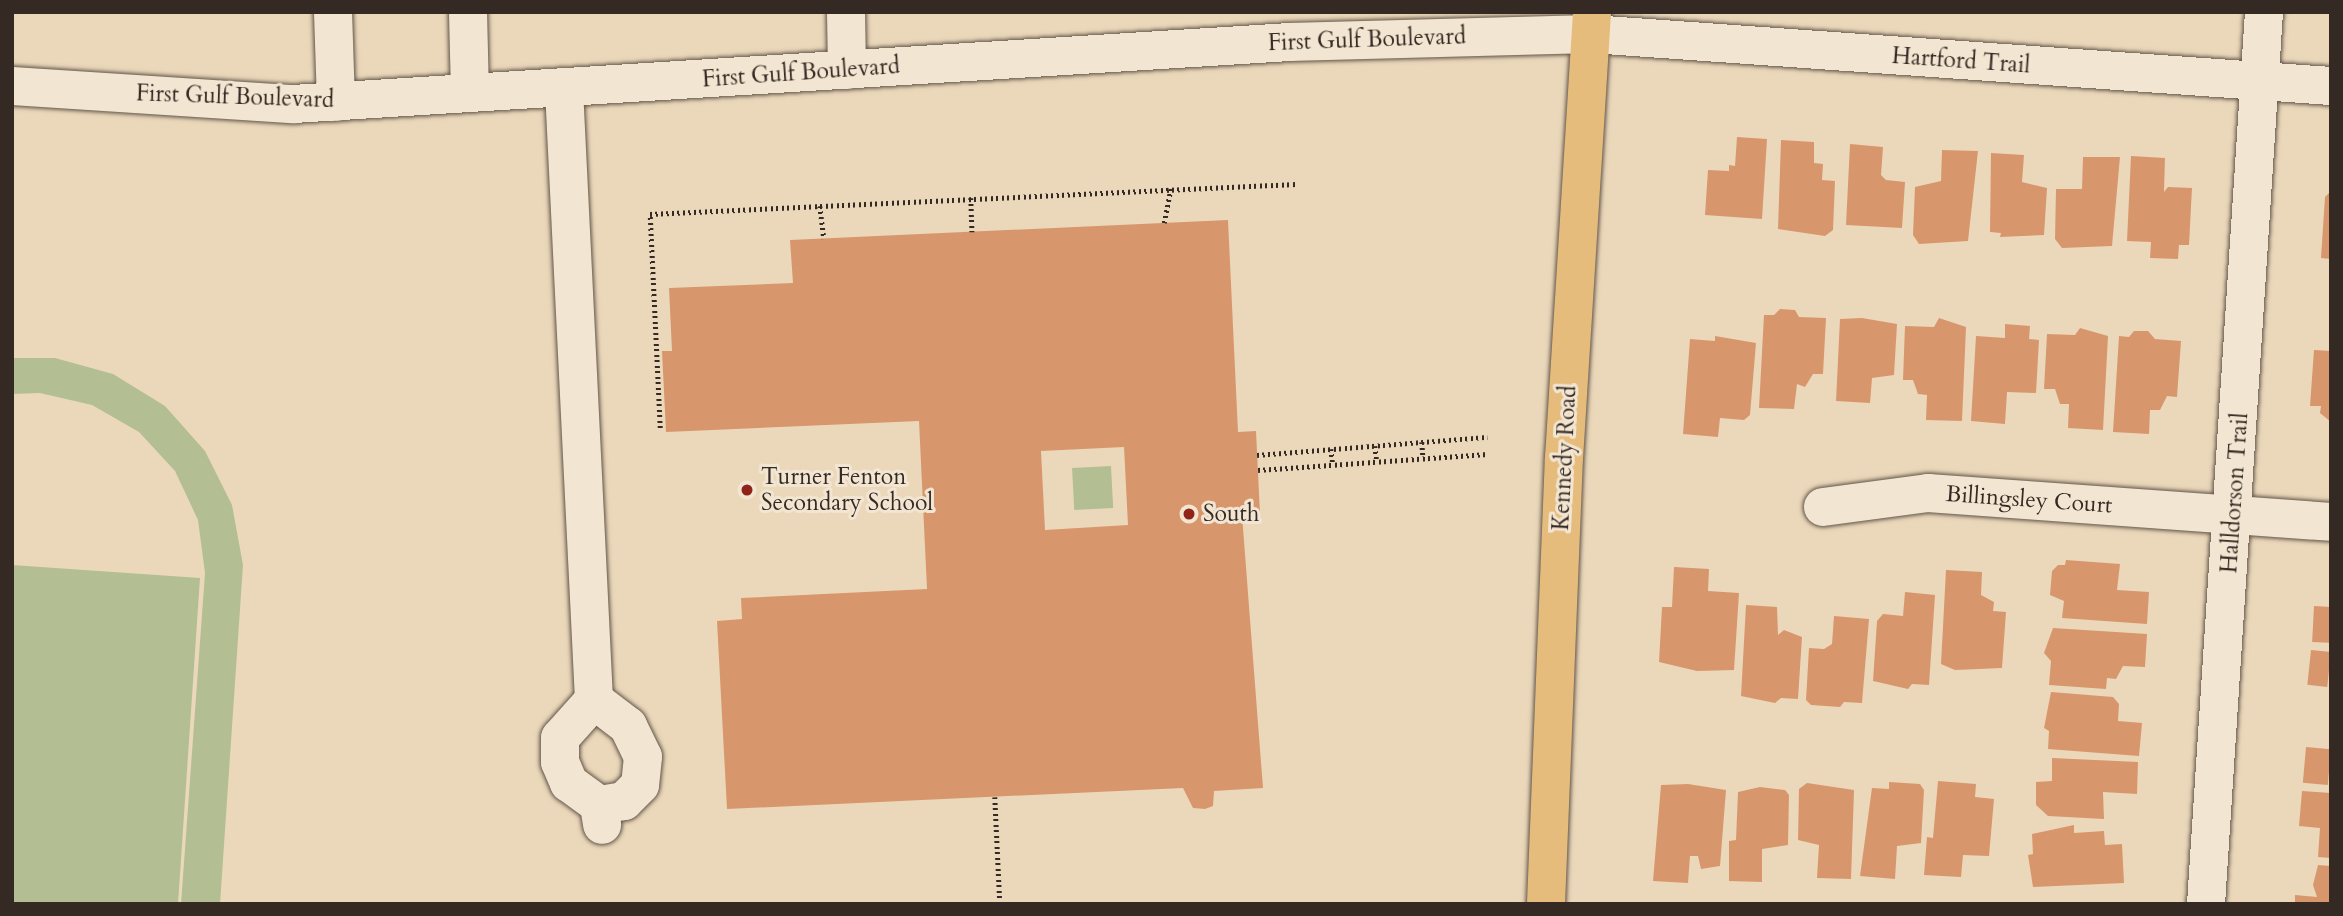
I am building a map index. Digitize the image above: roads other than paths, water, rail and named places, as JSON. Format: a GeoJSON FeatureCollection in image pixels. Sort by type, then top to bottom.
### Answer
{"type":"FeatureCollection","features":[{"type":"Feature","properties":{"kind":"main road","name":"Kennedy Road"},"geometry":{"type":"LineString","coordinates":[[1545,904],[1564,458],[1591,23]]}},
{"type":"Feature","properties":{"kind":"street"},"geometry":{"type":"LineString","coordinates":[[333,12],[336,102]]}},
{"type":"Feature","properties":{"kind":"street"},"geometry":{"type":"LineString","coordinates":[[468,12],[470,93]]}},
{"type":"Feature","properties":{"kind":"street"},"geometry":{"type":"LineString","coordinates":[[846,12],[847,70]]}},
{"type":"Feature","properties":{"kind":"street","name":"Halldorson Trail"},"geometry":{"type":"LineString","coordinates":[[2206,904],[2234,514],[2262,82],[2264,12]]}},
{"type":"Feature","properties":{"kind":"street","name":"First Gulf Boulevard"},"geometry":{"type":"LineString","coordinates":[[12,86],[293,104],[1591,23]]}},
{"type":"Feature","properties":{"kind":"street","name":"Hartford Trail"},"geometry":{"type":"LineString","coordinates":[[1591,23],[2331,86]]}},
{"type":"Feature","properties":{"kind":"street"},"geometry":{"type":"LineString","coordinates":[[564,89],[593,700],[560,738],[560,762],[569,783],[601,815],[624,801],[640,785],[643,757],[628,726],[593,700]]}},
{"type":"Feature","properties":{"kind":"street","name":"Billingsley Court"},"geometry":{"type":"LineString","coordinates":[[1824,507],[1928,493],[2331,522]]}},
{"type":"Feature","properties":{"kind":"place","name":"Turner Fenton Secondary School"},"geometry":{"type":"Point","coordinates":[747,490]}},
{"type":"Feature","properties":{"kind":"place","name":"South"},"geometry":{"type":"Point","coordinates":[1189,514]}}]}
